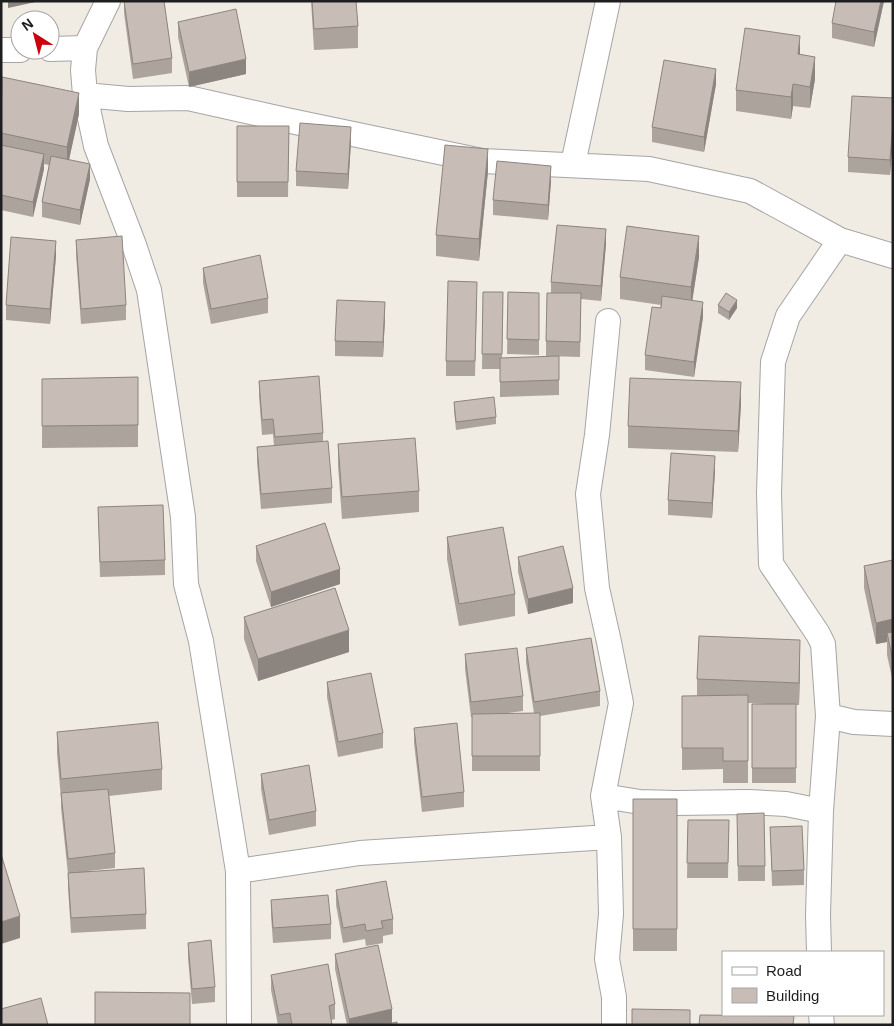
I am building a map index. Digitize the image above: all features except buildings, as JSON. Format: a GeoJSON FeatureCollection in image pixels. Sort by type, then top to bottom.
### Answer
{"type":"FeatureCollection","features":[{"type":"Feature","properties":{"kind":"street"},"geometry":{"type":"LineString","coordinates":[[108,1],[86,48],[83,70],[85,95],[96,146],[149,290],[183,517],[186,584],[201,641],[238,871],[239,1025]]}},
{"type":"Feature","properties":{"kind":"street"},"geometry":{"type":"LineString","coordinates":[[573,164],[608,1]]}},
{"type":"Feature","properties":{"kind":"street"},"geometry":{"type":"LineString","coordinates":[[60,49],[86,48]]}},
{"type":"Feature","properties":{"kind":"street"},"geometry":{"type":"LineString","coordinates":[[85,95],[128,99],[188,98],[482,160],[649,169],[750,191],[840,240],[893,256]]}},
{"type":"Feature","properties":{"kind":"street"},"geometry":{"type":"LineString","coordinates":[[819,951],[821,811],[828,716],[822,644],[813,626],[770,564],[771,406],[773,362],[788,316],[840,240]]}},
{"type":"Feature","properties":{"kind":"street"},"geometry":{"type":"LineString","coordinates":[[608,321],[597,435],[588,494],[597,588],[610,642],[621,704],[603,796],[609,837],[611,914],[607,959],[614,997],[614,1025]]}},
{"type":"Feature","properties":{"kind":"street"},"geometry":{"type":"LineString","coordinates":[[828,716],[854,722],[893,724]]}},
{"type":"Feature","properties":{"kind":"street"},"geometry":{"type":"LineString","coordinates":[[603,796],[640,802],[786,804],[821,811]]}},
{"type":"Feature","properties":{"kind":"street"},"geometry":{"type":"LineString","coordinates":[[238,871],[360,854],[609,837]]}}]}
